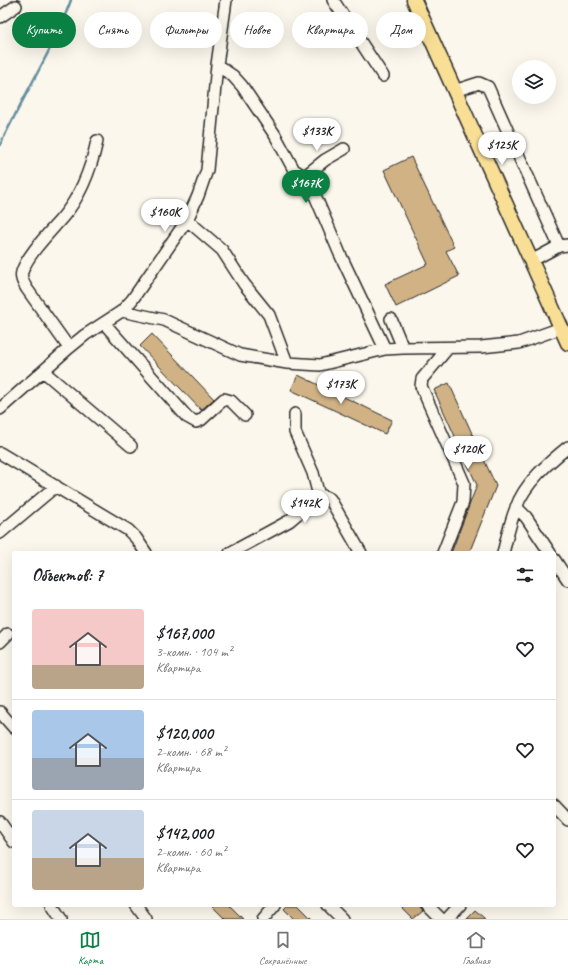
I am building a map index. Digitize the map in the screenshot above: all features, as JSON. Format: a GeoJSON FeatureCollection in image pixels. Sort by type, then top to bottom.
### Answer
{"type":"FeatureCollection","features":[{"type":"Feature","properties":{"kind":"main road"},"geometry":{"type":"LineString","coordinates":[[414,0],[568,343]]}},
{"type":"Feature","properties":{"kind":"street"},"geometry":{"type":"LineString","coordinates":[[0,409],[69,348],[122,311],[132,300],[187,220],[198,196],[207,170],[217,65],[226,0]]}},
{"type":"Feature","properties":{"kind":"street"},"geometry":{"type":"LineString","coordinates":[[333,0],[384,76]]}},
{"type":"Feature","properties":{"kind":"street"},"geometry":{"type":"LineString","coordinates":[[0,17],[16,6]]}},
{"type":"Feature","properties":{"kind":"street"},"geometry":{"type":"LineString","coordinates":[[217,65],[233,76],[242,86],[275,135],[294,170],[305,176],[385,349]]}},
{"type":"Feature","properties":{"kind":"street"},"geometry":{"type":"LineString","coordinates":[[454,91],[480,83],[488,87],[564,246],[531,262]]}},
{"type":"Feature","properties":{"kind":"street"},"geometry":{"type":"LineString","coordinates":[[69,348],[27,289],[22,280],[21,273],[41,241],[62,218],[81,190],[91,167],[97,141]]}},
{"type":"Feature","properties":{"kind":"street"},"geometry":{"type":"LineString","coordinates":[[305,176],[325,160],[344,149]]}},
{"type":"Feature","properties":{"kind":"street"},"geometry":{"type":"LineString","coordinates":[[187,220],[222,250],[244,284],[269,315],[288,363]]}},
{"type":"Feature","properties":{"kind":"street"},"geometry":{"type":"LineString","coordinates":[[122,311],[164,320],[240,355],[288,363],[320,365],[385,349],[481,348],[518,343],[561,328]]}},
{"type":"Feature","properties":{"kind":"street"},"geometry":{"type":"LineString","coordinates":[[391,320],[403,348]]}},
{"type":"Feature","properties":{"kind":"street"},"geometry":{"type":"LineString","coordinates":[[104,323],[187,417],[196,422],[201,420],[224,399],[231,401],[245,415]]}},
{"type":"Feature","properties":{"kind":"street"},"geometry":{"type":"LineString","coordinates":[[444,551],[463,502],[464,483],[421,386],[422,379],[448,348]]}},
{"type":"Feature","properties":{"kind":"street"},"geometry":{"type":"LineString","coordinates":[[43,371],[131,446]]}},
{"type":"Feature","properties":{"kind":"street"},"geometry":{"type":"LineString","coordinates":[[295,414],[295,432],[313,473],[319,496]]}},
{"type":"Feature","properties":{"kind":"street"},"geometry":{"type":"LineString","coordinates":[[504,551],[516,507],[521,496],[535,478],[568,447]]}},
{"type":"Feature","properties":{"kind":"street"},"geometry":{"type":"LineString","coordinates":[[0,453],[128,530],[136,538],[145,551]]}},
{"type":"Feature","properties":{"kind":"street"},"geometry":{"type":"LineString","coordinates":[[0,533],[56,486]]}},
{"type":"Feature","properties":{"kind":"street"},"geometry":{"type":"LineString","coordinates":[[248,549],[289,521],[319,496],[324,496],[330,499],[360,551]]}},
{"type":"Feature","properties":{"kind":"street"},"geometry":{"type":"LineString","coordinates":[[516,507],[526,517],[549,551]]}},
{"type":"Feature","properties":{"kind":"street"},"geometry":{"type":"LineString","coordinates":[[556,562],[568,580]]}},
{"type":"Feature","properties":{"kind":"street"},"geometry":{"type":"LineString","coordinates":[[0,642],[8,634]]}},
{"type":"Feature","properties":{"kind":"street"},"geometry":{"type":"LineString","coordinates":[[0,712],[12,726]]}},
{"type":"Feature","properties":{"kind":"street"},"geometry":{"type":"LineString","coordinates":[[556,807],[568,820]]}},
{"type":"Feature","properties":{"kind":"street"},"geometry":{"type":"LineString","coordinates":[[0,822],[12,839]]}},
{"type":"Feature","properties":{"kind":"street"},"geometry":{"type":"LineString","coordinates":[[53,907],[61,919]]}},
{"type":"Feature","properties":{"kind":"street"},"geometry":{"type":"LineString","coordinates":[[137,907],[146,919]]}},
{"type":"Feature","properties":{"kind":"street"},"geometry":{"type":"LineString","coordinates":[[263,919],[273,907]]}},
{"type":"Feature","properties":{"kind":"street"},"geometry":{"type":"LineString","coordinates":[[330,907],[342,919]]}},
{"type":"Feature","properties":{"kind":"street"},"geometry":{"type":"LineString","coordinates":[[429,907],[441,919]]}},
{"type":"Feature","properties":{"kind":"street"},"geometry":{"type":"LineString","coordinates":[[447,919],[458,907]]}},
{"type":"Feature","properties":{"kind":"building"},"geometry":{"type":"Polygon","coordinates":[[[411,157],[454,247],[446,251],[459,276],[396,307],[385,284],[428,264],[384,170],[411,157]]]}},
{"type":"Feature","properties":{"kind":"building"},"geometry":{"type":"Polygon","coordinates":[[[152,334],[214,399],[201,410],[140,346],[152,334]]]}},
{"type":"Feature","properties":{"kind":"building"},"geometry":{"type":"Polygon","coordinates":[[[298,375],[392,420],[385,434],[291,390],[298,375]]]}},
{"type":"Feature","properties":{"kind":"building"},"geometry":{"type":"Polygon","coordinates":[[[449,383],[496,486],[470,551],[452,551],[477,485],[434,390],[449,383]]]}},
{"type":"Feature","properties":{"kind":"building"},"geometry":{"type":"Polygon","coordinates":[[[213,907],[231,907],[243,919],[225,919],[213,907]]]}},
{"type":"Feature","properties":{"kind":"building"},"geometry":{"type":"Polygon","coordinates":[[[286,907],[300,907],[312,919],[294,919],[284,909],[286,907]]]}},
{"type":"Feature","properties":{"kind":"building"},"geometry":{"type":"Polygon","coordinates":[[[401,907],[419,907],[423,911],[413,919],[401,907]]]}},
{"type":"Feature","properties":{"kind":"building"},"geometry":{"type":"Polygon","coordinates":[[[475,910],[485,919],[466,919],[475,910]]]}},
{"type":"Feature","properties":{"kind":"waterway"},"geometry":{"type":"LineString","coordinates":[[0,145],[56,37],[71,0]]}}]}
